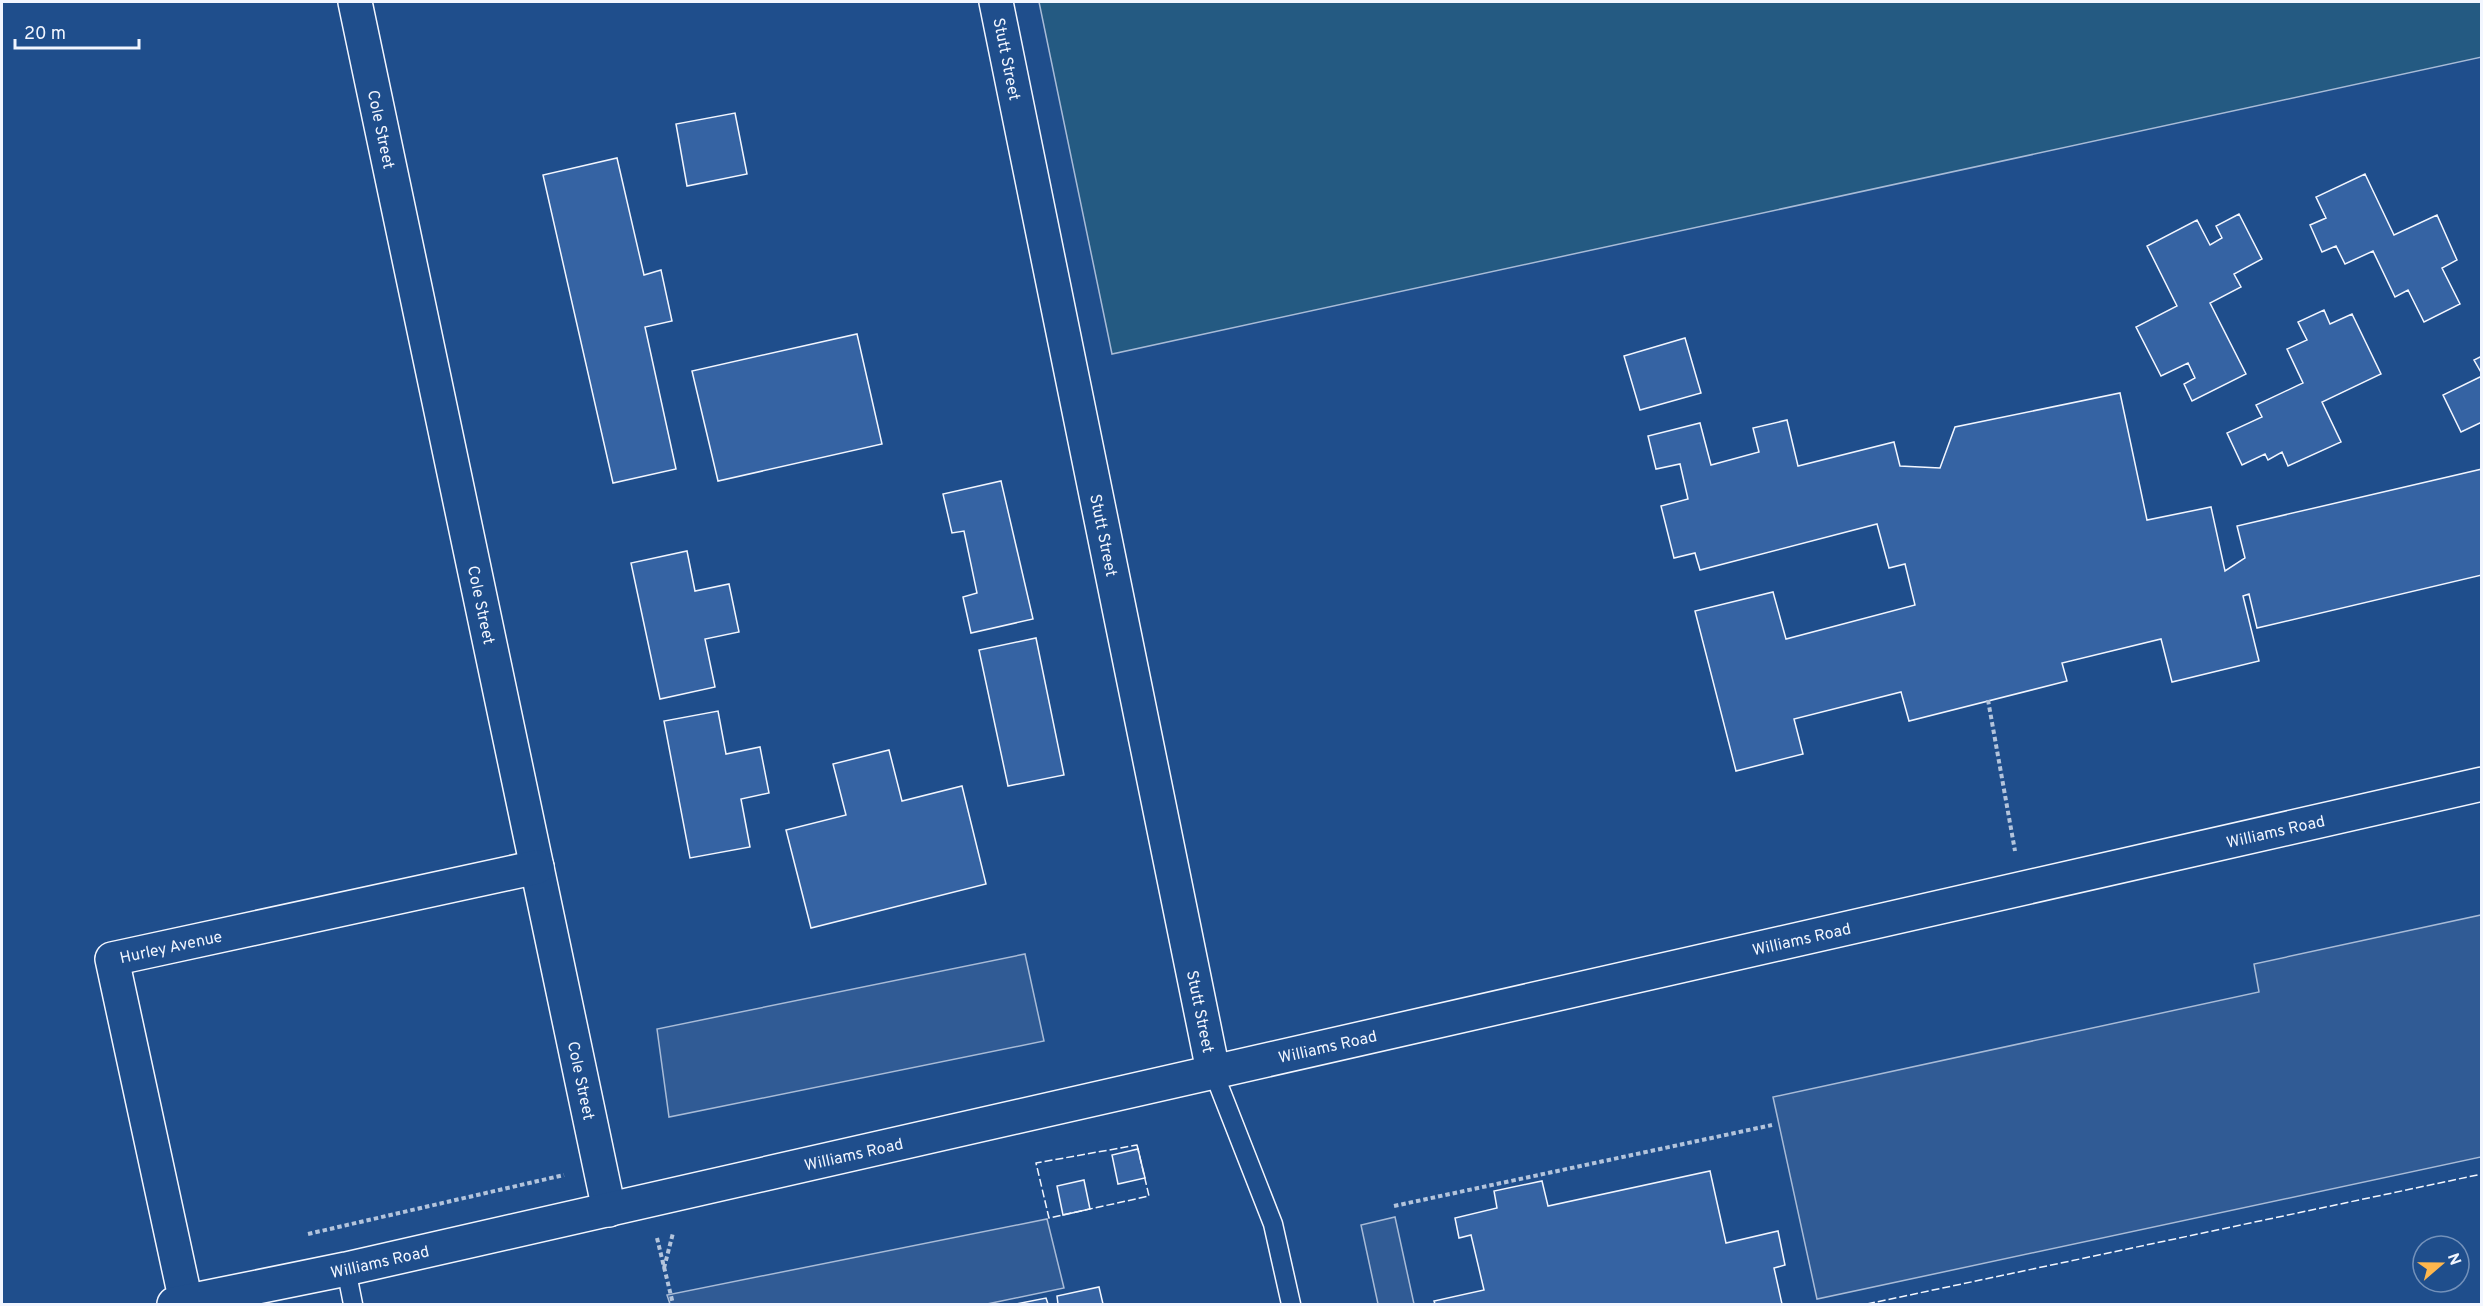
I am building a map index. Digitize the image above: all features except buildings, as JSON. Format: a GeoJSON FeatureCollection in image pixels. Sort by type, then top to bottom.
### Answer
{"type":"FeatureCollection","features":[{"type":"Feature","properties":{"kind":"street","name":"Cole Street"},"geometry":{"type":"LineString","coordinates":[[355,2],[609,1210]]}},
{"type":"Feature","properties":{"kind":"street","name":"Stutt Street"},"geometry":{"type":"LineString","coordinates":[[996,2],[1213,1071]]}},
{"type":"Feature","properties":{"kind":"street","name":"Williams Road"},"geometry":{"type":"LineString","coordinates":[[180,1303],[346,1269],[609,1210],[2481,784]]}},
{"type":"Feature","properties":{"kind":"street","name":"Hurley Avenue"},"geometry":{"type":"LineString","coordinates":[[180,1303],[112,960],[537,867]]}},
{"type":"Feature","properties":{"kind":"lane"},"geometry":{"type":"LineString","coordinates":[[1213,1071],[1273,1224],[1291,1305]]}},
{"type":"Feature","properties":{"kind":"lane"},"geometry":{"type":"LineString","coordinates":[[346,1269],[353,1305]]}},
{"type":"Feature","properties":{"kind":"path"},"geometry":{"type":"LineString","coordinates":[[1988,700],[2017,861]]}},
{"type":"Feature","properties":{"kind":"path"},"geometry":{"type":"LineString","coordinates":[[1394,1206],[1772,1125]]}},
{"type":"Feature","properties":{"kind":"path"},"geometry":{"type":"LineString","coordinates":[[656,1234],[673,1305]]}},
{"type":"Feature","properties":{"kind":"shaded area"},"geometry":{"type":"Polygon","coordinates":[[[1039,2],[2481,2],[2482,57],[1112,354],[1039,2]]]}},
{"type":"Feature","properties":{"kind":"shaded area"},"geometry":{"type":"Polygon","coordinates":[[[2481,915],[2481,1157],[1817,1299],[1773,1097],[2259,992],[2254,964],[2481,915]]]}},
{"type":"Feature","properties":{"kind":"shaded area"},"geometry":{"type":"Polygon","coordinates":[[[1025,954],[1044,1041],[669,1117],[657,1029],[1025,954]]]}},
{"type":"Feature","properties":{"kind":"shaded area"},"geometry":{"type":"Polygon","coordinates":[[[1395,1217],[1414,1304],[1378,1304],[1361,1225],[1395,1217]]]}},
{"type":"Feature","properties":{"kind":"shaded area"},"geometry":{"type":"Polygon","coordinates":[[[1047,1219],[1064,1288],[987,1304],[670,1304],[667,1295],[1047,1219]]]}},
{"type":"Feature","properties":{"kind":"fence"},"geometry":{"type":"LineString","coordinates":[[1137,1145],[1149,1196],[1049,1218],[1036,1163],[1137,1145]]}},
{"type":"Feature","properties":{"kind":"fence"},"geometry":{"type":"LineString","coordinates":[[1867,1304],[2482,1174]]}}]}
